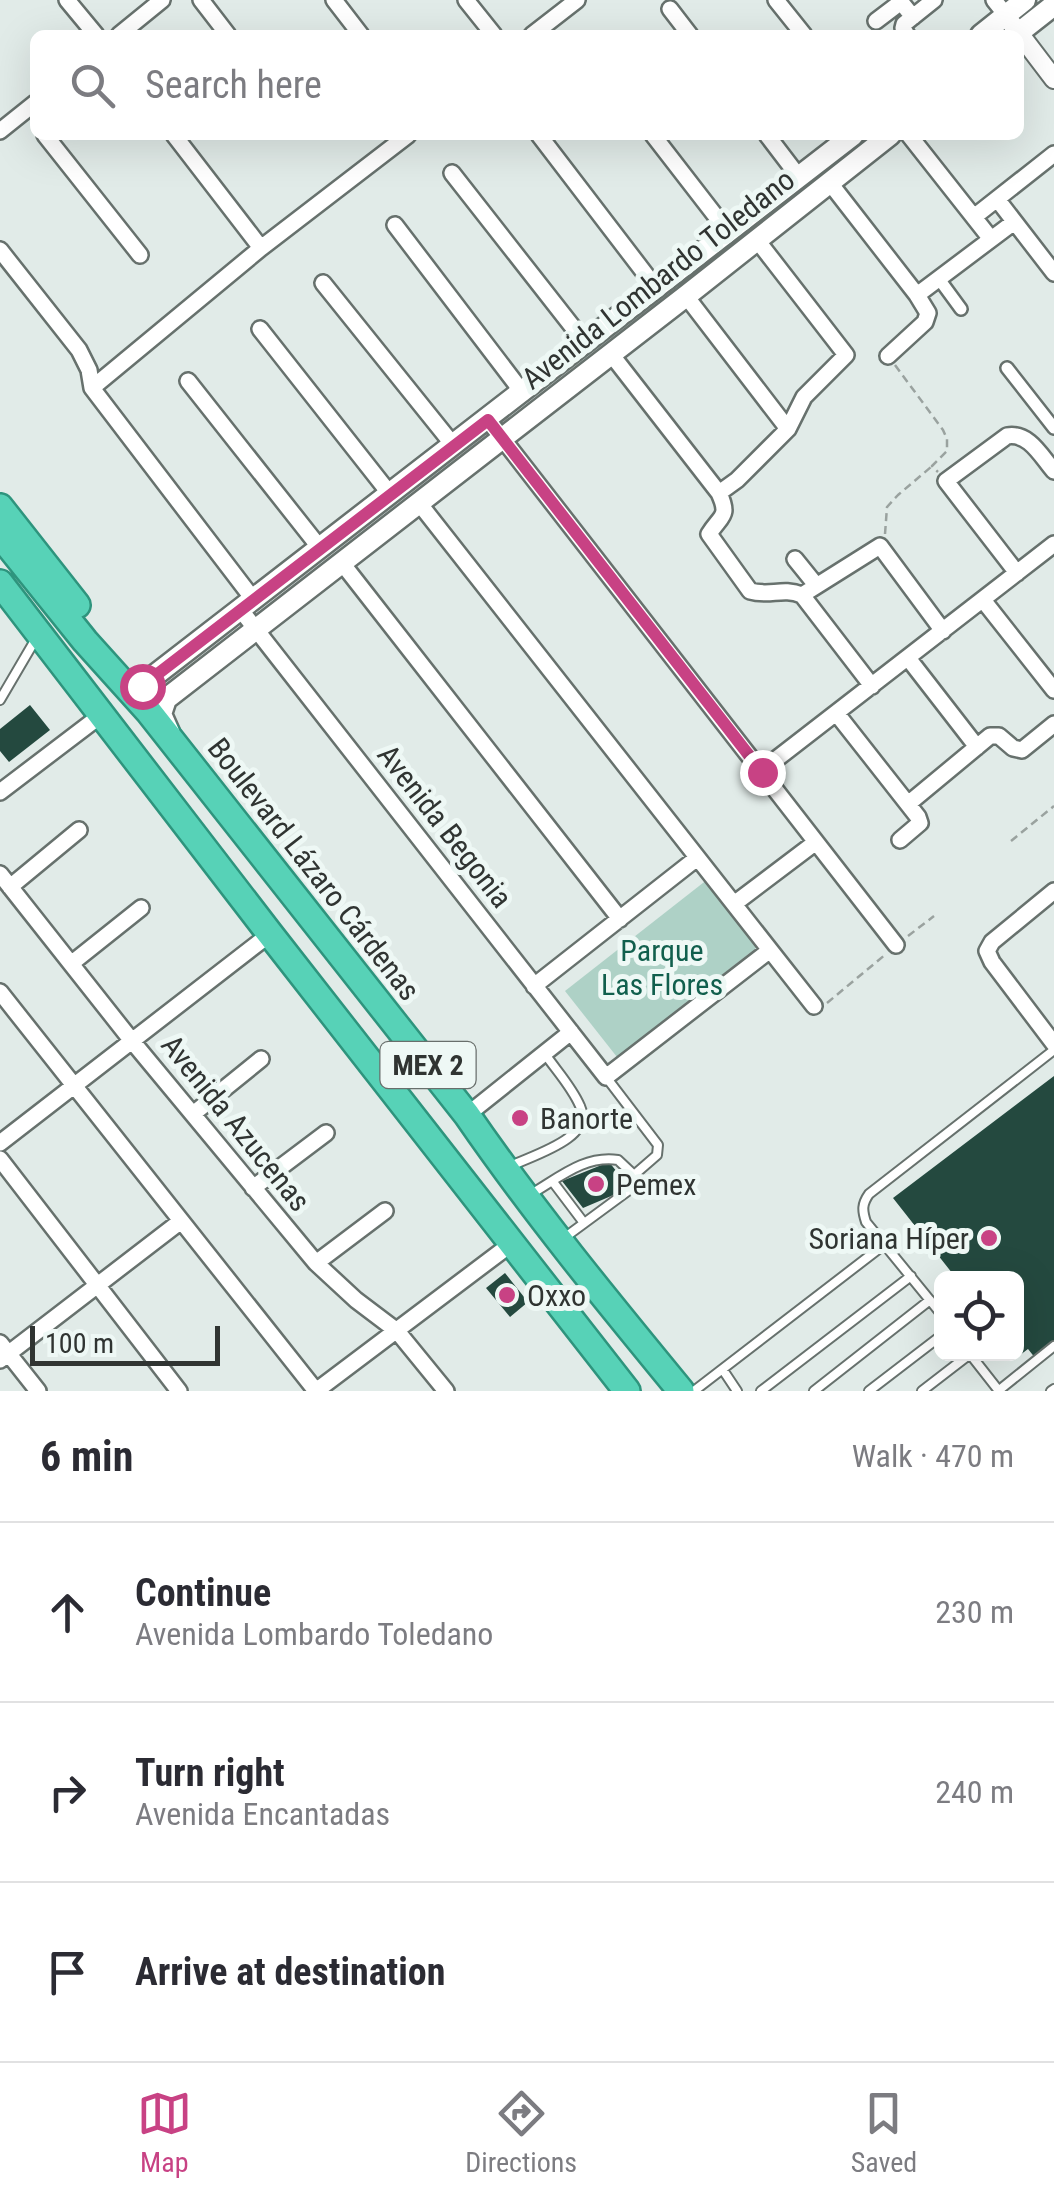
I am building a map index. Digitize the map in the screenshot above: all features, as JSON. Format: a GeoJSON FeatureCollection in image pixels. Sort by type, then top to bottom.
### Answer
{"type":"FeatureCollection","features":[{"type":"Feature","properties":{"kind":"highway"},"geometry":{"type":"LineString","coordinates":[[0,508],[142,686],[149,712]]}},
{"type":"Feature","properties":{"kind":"highway","name":"Boulevard Lázaro Cárdenas"},"geometry":{"type":"LineString","coordinates":[[0,535],[38,586],[149,712],[681,1391]]}},
{"type":"Feature","properties":{"kind":"highway"},"geometry":{"type":"LineString","coordinates":[[5,594],[34,642],[96,718],[126,747]]}},
{"type":"Feature","properties":{"kind":"highway","name":"MEX 2"},"geometry":{"type":"LineString","coordinates":[[5,594],[467,1186],[617,1388]]}},
{"type":"Feature","properties":{"kind":"highway"},"geometry":{"type":"LineString","coordinates":[[467,1186],[502,1165]]}},
{"type":"Feature","properties":{"kind":"main road"},"geometry":{"type":"LineString","coordinates":[[988,30],[1014,12],[1054,5]]}},
{"type":"Feature","properties":{"kind":"main road","name":"Avenida Lombardo Toledano"},"geometry":{"type":"LineString","coordinates":[[142,686],[847,140]]}},
{"type":"Feature","properties":{"kind":"main road","name":"Avenida Lombardo Toledano"},"geometry":{"type":"LineString","coordinates":[[172,741],[161,714],[166,699],[884,140]]}},
{"type":"Feature","properties":{"kind":"main road"},"geometry":{"type":"LineString","coordinates":[[767,202],[782,220]]}},
{"type":"Feature","properties":{"kind":"street"},"geometry":{"type":"LineString","coordinates":[[67,0],[92,30]]}},
{"type":"Feature","properties":{"kind":"street"},"geometry":{"type":"LineString","coordinates":[[125,30],[162,0]]}},
{"type":"Feature","properties":{"kind":"street"},"geometry":{"type":"LineString","coordinates":[[200,0],[224,30]]}},
{"type":"Feature","properties":{"kind":"street"},"geometry":{"type":"LineString","coordinates":[[334,0],[357,30]]}},
{"type":"Feature","properties":{"kind":"street"},"geometry":{"type":"LineString","coordinates":[[466,0],[490,30]]}},
{"type":"Feature","properties":{"kind":"street"},"geometry":{"type":"LineString","coordinates":[[538,30],[577,0]]}},
{"type":"Feature","properties":{"kind":"street"},"geometry":{"type":"LineString","coordinates":[[776,0],[800,30]]}},
{"type":"Feature","properties":{"kind":"street"},"geometry":{"type":"LineString","coordinates":[[905,30],[903,26],[934,0]]}},
{"type":"Feature","properties":{"kind":"street"},"geometry":{"type":"LineString","coordinates":[[876,21],[901,2],[913,16]]}},
{"type":"Feature","properties":{"kind":"street"},"geometry":{"type":"LineString","coordinates":[[670,9],[686,30]]}},
{"type":"Feature","properties":{"kind":"street"},"geometry":{"type":"LineString","coordinates":[[1014,12],[1054,80]]}},
{"type":"Feature","properties":{"kind":"street"},"geometry":{"type":"LineString","coordinates":[[0,132],[30,113]]}},
{"type":"Feature","properties":{"kind":"street"},"geometry":{"type":"LineString","coordinates":[[49,140],[140,255]]}},
{"type":"Feature","properties":{"kind":"street"},"geometry":{"type":"LineString","coordinates":[[178,140],[261,248]]}},
{"type":"Feature","properties":{"kind":"street"},"geometry":{"type":"LineString","coordinates":[[92,388],[261,248],[401,140]]}},
{"type":"Feature","properties":{"kind":"street"},"geometry":{"type":"LineString","coordinates":[[544,140],[656,288]]}},
{"type":"Feature","properties":{"kind":"street"},"geometry":{"type":"LineString","coordinates":[[657,140],[728,232]]}},
{"type":"Feature","properties":{"kind":"street"},"geometry":{"type":"LineString","coordinates":[[771,140],[799,176]]}},
{"type":"Feature","properties":{"kind":"street"},"geometry":{"type":"LineString","coordinates":[[913,140],[991,239]]}},
{"type":"Feature","properties":{"kind":"street"},"geometry":{"type":"LineString","coordinates":[[974,217],[1054,154]]}},
{"type":"Feature","properties":{"kind":"street"},"geometry":{"type":"LineString","coordinates":[[452,173],[586,344]]}},
{"type":"Feature","properties":{"kind":"street"},"geometry":{"type":"LineString","coordinates":[[830,183],[928,312],[925,322],[888,356]]}},
{"type":"Feature","properties":{"kind":"street"},"geometry":{"type":"LineString","coordinates":[[997,199],[1054,273]]}},
{"type":"Feature","properties":{"kind":"street"},"geometry":{"type":"LineString","coordinates":[[917,295],[1014,222]]}},
{"type":"Feature","properties":{"kind":"street"},"geometry":{"type":"LineString","coordinates":[[395,224],[524,393]]}},
{"type":"Feature","properties":{"kind":"street"},"geometry":{"type":"LineString","coordinates":[[718,493],[737,480],[788,429],[804,398],[846,355],[757,240]]}},
{"type":"Feature","properties":{"kind":"street","name":"Avenida Begonia"},"geometry":{"type":"LineString","coordinates":[[0,250],[80,350],[92,388],[247,604],[257,629],[606,1077]]}},
{"type":"Feature","properties":{"kind":"street"},"geometry":{"type":"LineString","coordinates":[[939,279],[961,310]]}},
{"type":"Feature","properties":{"kind":"street"},"geometry":{"type":"LineString","coordinates":[[324,282],[454,446]]}},
{"type":"Feature","properties":{"kind":"street"},"geometry":{"type":"LineString","coordinates":[[686,296],[788,429]]}},
{"type":"Feature","properties":{"kind":"street"},"geometry":{"type":"LineString","coordinates":[[260,330],[390,494]]}},
{"type":"Feature","properties":{"kind":"street"},"geometry":{"type":"LineString","coordinates":[[611,354],[718,493],[725,512],[709,534],[750,591],[766,594],[790,590],[802,595],[872,686]]}},
{"type":"Feature","properties":{"kind":"street"},"geometry":{"type":"LineString","coordinates":[[1008,368],[1054,428]]}},
{"type":"Feature","properties":{"kind":"street"},"geometry":{"type":"LineString","coordinates":[[188,382],[320,548]]}},
{"type":"Feature","properties":{"kind":"street"},"geometry":{"type":"LineString","coordinates":[[488,420],[896,946]]}},
{"type":"Feature","properties":{"kind":"street"},"geometry":{"type":"LineString","coordinates":[[1017,573],[946,482],[1007,436],[1017,434],[1054,471]]}},
{"type":"Feature","properties":{"kind":"street"},"geometry":{"type":"LineString","coordinates":[[1040,454],[1054,444]]}},
{"type":"Feature","properties":{"kind":"street"},"geometry":{"type":"LineString","coordinates":[[419,503],[814,1006]]}},
{"type":"Feature","properties":{"kind":"street"},"geometry":{"type":"LineString","coordinates":[[762,772],[1054,544]]}},
{"type":"Feature","properties":{"kind":"street"},"geometry":{"type":"LineString","coordinates":[[802,595],[880,546],[943,631]]}},
{"type":"Feature","properties":{"kind":"street"},"geometry":{"type":"LineString","coordinates":[[795,559],[816,585]]}},
{"type":"Feature","properties":{"kind":"street"},"geometry":{"type":"LineString","coordinates":[[342,563],[620,919]]}},
{"type":"Feature","properties":{"kind":"street"},"geometry":{"type":"LineString","coordinates":[[983,600],[1054,689]]}},
{"type":"Feature","properties":{"kind":"street"},"geometry":{"type":"LineString","coordinates":[[908,658],[984,742]]}},
{"type":"Feature","properties":{"kind":"street"},"geometry":{"type":"LineString","coordinates":[[837,714],[920,823],[900,840]]}},
{"type":"Feature","properties":{"kind":"street"},"geometry":{"type":"LineString","coordinates":[[2,785],[96,718]]}},
{"type":"Feature","properties":{"kind":"street"},"geometry":{"type":"LineString","coordinates":[[908,804],[984,742],[999,736],[1017,750],[1054,724]]}},
{"type":"Feature","properties":{"kind":"street"},"geometry":{"type":"LineString","coordinates":[[5,880],[79,830]]}},
{"type":"Feature","properties":{"kind":"street"},"geometry":{"type":"LineString","coordinates":[[734,904],[816,842]]}},
{"type":"Feature","properties":{"kind":"street"},"geometry":{"type":"LineString","coordinates":[[534,986],[697,858]]}},
{"type":"Feature","properties":{"kind":"street","name":"Avenida Azucenas"},"geometry":{"type":"LineString","coordinates":[[5,880],[316,1264],[397,1331],[446,1391]]}},
{"type":"Feature","properties":{"kind":"street"},"geometry":{"type":"LineString","coordinates":[[1054,891],[992,942],[987,951],[1054,1047]]}},
{"type":"Feature","properties":{"kind":"street"},"geometry":{"type":"LineString","coordinates":[[72,963],[141,908]]}},
{"type":"Feature","properties":{"kind":"street"},"geometry":{"type":"LineString","coordinates":[[0,1143],[270,934]]}},
{"type":"Feature","properties":{"kind":"street"},"geometry":{"type":"LineString","coordinates":[[606,1077],[770,950]]}},
{"type":"Feature","properties":{"kind":"street"},"geometry":{"type":"LineString","coordinates":[[0,992],[316,1391],[511,1244]]}},
{"type":"Feature","properties":{"kind":"street"},"geometry":{"type":"LineString","coordinates":[[467,1114],[571,1032]]}},
{"type":"Feature","properties":{"kind":"street"},"geometry":{"type":"LineString","coordinates":[[193,1114],[261,1059]]}},
{"type":"Feature","properties":{"kind":"street"},"geometry":{"type":"LineString","coordinates":[[253,1188],[326,1133]]}},
{"type":"Feature","properties":{"kind":"street"},"geometry":{"type":"LineString","coordinates":[[0,1159],[179,1391]]}},
{"type":"Feature","properties":{"kind":"street"},"geometry":{"type":"LineString","coordinates":[[316,1264],[385,1211]]}},
{"type":"Feature","properties":{"kind":"street"},"geometry":{"type":"LineString","coordinates":[[38,1391],[3,1352],[180,1221]]}},
{"type":"Feature","properties":{"kind":"lane"},"geometry":{"type":"LineString","coordinates":[[0,700],[34,642]]}},
{"type":"Feature","properties":{"kind":"lane"},"geometry":{"type":"LineString","coordinates":[[934,1305],[866,1222],[863,1203],[869,1194],[1054,1047]]}},
{"type":"Feature","properties":{"kind":"lane"},"geometry":{"type":"LineString","coordinates":[[502,1165],[571,1137],[581,1128],[580,1105],[545,1054]]}},
{"type":"Feature","properties":{"kind":"lane"},"geometry":{"type":"LineString","coordinates":[[606,1077],[658,1145],[657,1155],[634,1175]]}},
{"type":"Feature","properties":{"kind":"lane"},"geometry":{"type":"LineString","coordinates":[[526,1197],[578,1165],[601,1159],[618,1160],[634,1175],[636,1185],[560,1241]]}},
{"type":"Feature","properties":{"kind":"lane"},"geometry":{"type":"LineString","coordinates":[[553,1182],[584,1223]]}},
{"type":"Feature","properties":{"kind":"lane"},"geometry":{"type":"LineString","coordinates":[[694,1391],[885,1244]]}},
{"type":"Feature","properties":{"kind":"lane"},"geometry":{"type":"LineString","coordinates":[[761,1391],[911,1276]]}},
{"type":"Feature","properties":{"kind":"lane"},"geometry":{"type":"LineString","coordinates":[[814,1391],[930,1300]]}},
{"type":"Feature","properties":{"kind":"lane"},"geometry":{"type":"LineString","coordinates":[[868,1391],[934,1342]]}},
{"type":"Feature","properties":{"kind":"lane"},"geometry":{"type":"LineString","coordinates":[[981,1391],[1009,1382],[1054,1346]]}},
{"type":"Feature","properties":{"kind":"lane"},"geometry":{"type":"LineString","coordinates":[[922,1391],[961,1361]]}},
{"type":"Feature","properties":{"kind":"lane"},"geometry":{"type":"LineString","coordinates":[[975,1361],[996,1388]]}},
{"type":"Feature","properties":{"kind":"lane"},"geometry":{"type":"LineString","coordinates":[[723,1370],[737,1391]]}},
{"type":"Feature","properties":{"kind":"lane"},"geometry":{"type":"LineString","coordinates":[[1009,1382],[1018,1391]]}},
{"type":"Feature","properties":{"kind":"path"},"geometry":{"type":"LineString","coordinates":[[880,546],[887,507],[947,451],[943,430],[888,356]]}},
{"type":"Feature","properties":{"kind":"path"},"geometry":{"type":"LineString","coordinates":[[932,466],[946,482]]}},
{"type":"Feature","properties":{"kind":"path"},"geometry":{"type":"LineString","coordinates":[[1010,841],[1054,806]]}},
{"type":"Feature","properties":{"kind":"path"},"geometry":{"type":"LineString","coordinates":[[814,1006],[824,1005],[934,916]]}},
{"type":"Feature","properties":{"kind":"green space","name":"Parque Las Flores"},"geometry":{"type":"Polygon","coordinates":[[[708,879],[760,945],[617,1057],[565,991],[708,879]]]}},
{"type":"Feature","properties":{"kind":"building"},"geometry":{"type":"Polygon","coordinates":[[[30,705],[50,730],[9,762],[0,751],[0,729],[30,705]]]}},
{"type":"Feature","properties":{"kind":"building","name":"Soriana Híper"},"geometry":{"type":"Polygon","coordinates":[[[1054,1076],[1054,1344],[1036,1359],[1028,1349],[1024,1352],[1024,1271],[950,1271],[893,1198],[1054,1076]]]}},
{"type":"Feature","properties":{"kind":"building","name":"Pemex"},"geometry":{"type":"Polygon","coordinates":[[[609,1162],[630,1188],[583,1208],[562,1181],[609,1162]]]}},
{"type":"Feature","properties":{"kind":"building","name":"Oxxo"},"geometry":{"type":"Polygon","coordinates":[[[505,1273],[528,1302],[510,1317],[486,1288],[505,1273]]]}},
{"type":"Feature","properties":{"kind":"place","name":"Banorte"},"geometry":{"type":"Point","coordinates":[520,1118]}},
{"type":"Feature","properties":{"kind":"place","name":"Pemex"},"geometry":{"type":"Point","coordinates":[596,1184]}},
{"type":"Feature","properties":{"kind":"place","name":"Soriana Híper"},"geometry":{"type":"Point","coordinates":[989,1238]}},
{"type":"Feature","properties":{"kind":"place","name":"Oxxo"},"geometry":{"type":"Point","coordinates":[507,1295]}},
{"type":"Feature","properties":{"kind":"route"},"geometry":{"type":"LineString","coordinates":[[142,686],[488,420],[762,772]]}}]}
